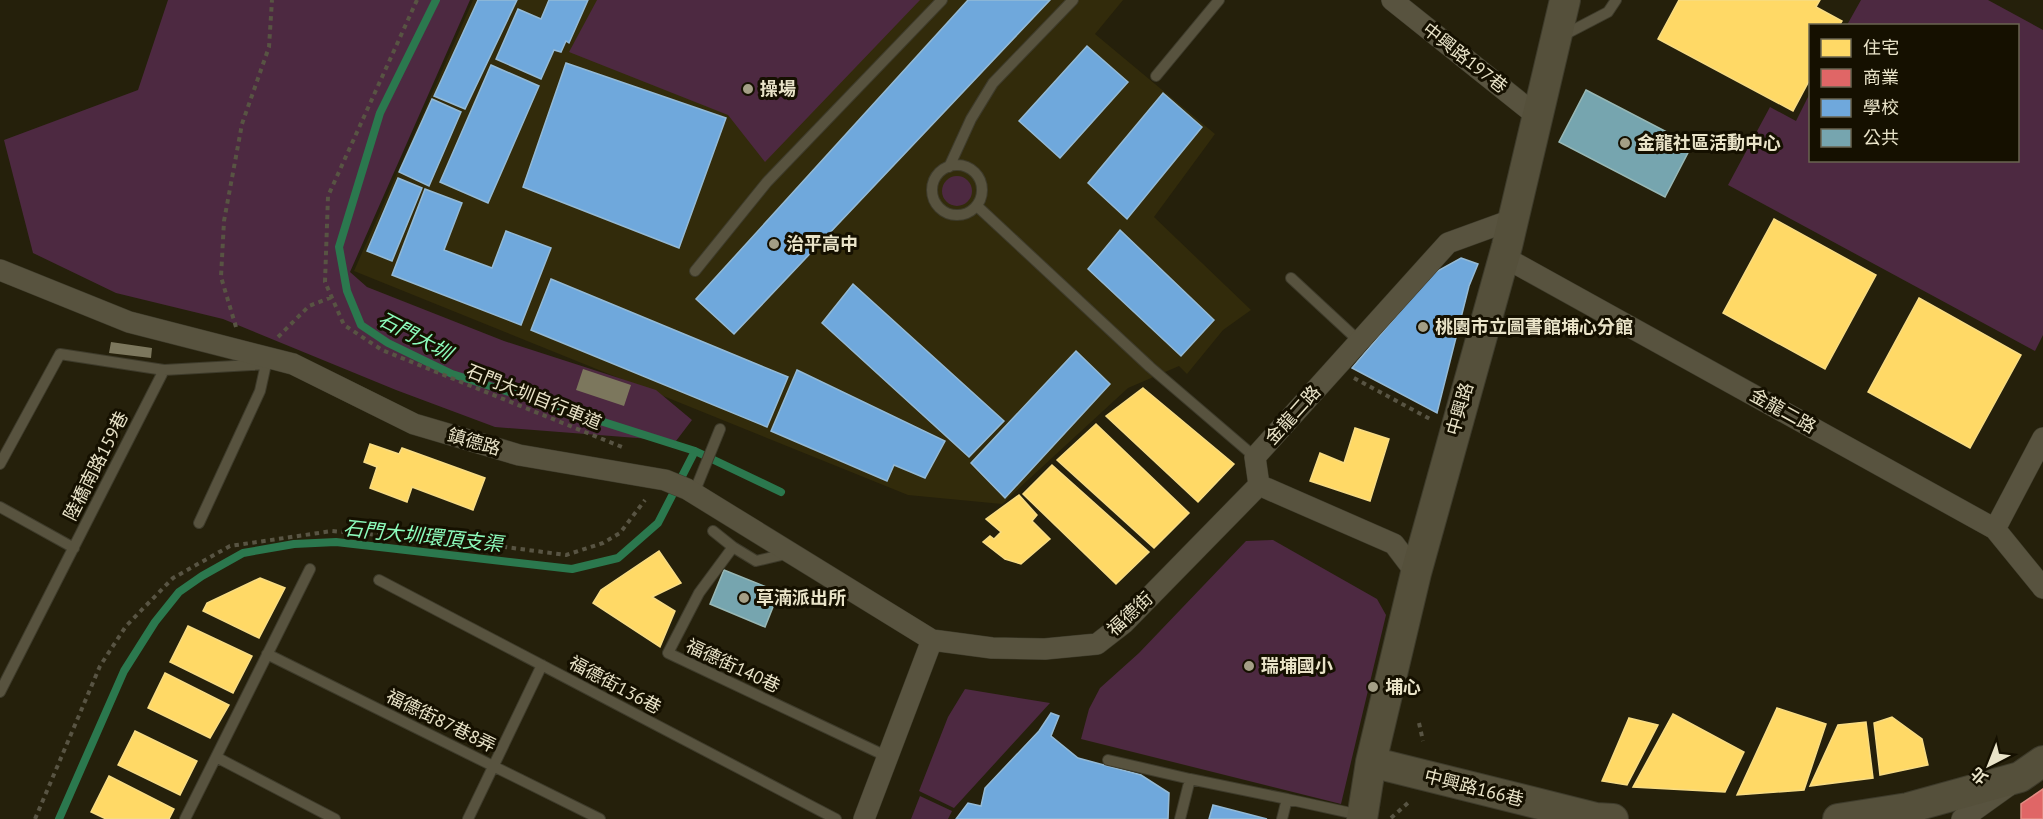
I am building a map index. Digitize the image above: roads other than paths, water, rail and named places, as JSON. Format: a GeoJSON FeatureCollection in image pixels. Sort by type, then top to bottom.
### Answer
{"type":"FeatureCollection","features":[{"type":"Feature","properties":{"kind":"street","name":"中興路197巷"},"geometry":{"type":"LineString","coordinates":[[1392,0],[1537,116]]}},
{"type":"Feature","properties":{"kind":"street","name":"中興路"},"geometry":{"type":"LineString","coordinates":[[1372,818],[1371,762],[1416,573],[1514,219],[1565,0]]}},
{"type":"Feature","properties":{"kind":"street","name":"金龍二路"},"geometry":{"type":"LineString","coordinates":[[1259,485],[1255,457],[1448,243],[1514,219]]}},
{"type":"Feature","properties":{"kind":"street","name":"金龍二路"},"geometry":{"type":"LineString","coordinates":[[1504,257],[1995,529],[2043,588]]}},
{"type":"Feature","properties":{"kind":"street","name":"鎮德路"},"geometry":{"type":"LineString","coordinates":[[0,270],[129,322],[256,357],[292,364],[414,424],[519,455],[665,480],[691,491],[932,640]]}},
{"type":"Feature","properties":{"kind":"street"},"geometry":{"type":"LineString","coordinates":[[1995,529],[2043,438]]}},
{"type":"Feature","properties":{"kind":"street"},"geometry":{"type":"LineString","coordinates":[[1259,485],[1394,544],[1416,573]]}},
{"type":"Feature","properties":{"kind":"street","name":"福德街"},"geometry":{"type":"LineString","coordinates":[[932,640],[1003,648],[1045,649],[1097,644],[1124,623],[1259,485]]}},
{"type":"Feature","properties":{"kind":"street"},"geometry":{"type":"LineString","coordinates":[[864,819],[932,640]]}},
{"type":"Feature","properties":{"kind":"street","name":"中興路166巷"},"geometry":{"type":"LineString","coordinates":[[1371,762],[1551,813],[1613,819]]}},
{"type":"Feature","properties":{"kind":"street"},"geometry":{"type":"LineString","coordinates":[[1838,819],[1908,808],[2031,769]]}},
{"type":"Feature","properties":{"kind":"street"},"geometry":{"type":"LineString","coordinates":[[1962,819],[2031,769]]}},
{"type":"Feature","properties":{"kind":"lane"},"geometry":{"type":"LineString","coordinates":[[695,271],[767,182],[942,0]]}},
{"type":"Feature","properties":{"kind":"lane"},"geometry":{"type":"LineString","coordinates":[[949,167],[965,167],[978,177],[982,192],[977,206],[963,215],[954,215],[939,208],[932,192],[937,176],[949,167],[971,119],[993,83],[1072,0]]}},
{"type":"Feature","properties":{"kind":"lane"},"geometry":{"type":"LineString","coordinates":[[1156,76],[1219,0]]}},
{"type":"Feature","properties":{"kind":"lane"},"geometry":{"type":"LineString","coordinates":[[1556,38],[1608,12],[1616,0]]}},
{"type":"Feature","properties":{"kind":"lane"},"geometry":{"type":"LineString","coordinates":[[977,206],[1150,366],[1255,457]]}},
{"type":"Feature","properties":{"kind":"lane"},"geometry":{"type":"LineString","coordinates":[[1291,278],[1359,341]]}},
{"type":"Feature","properties":{"kind":"lane"},"geometry":{"type":"LineString","coordinates":[[0,464],[60,354],[95,358],[145,369],[164,370],[256,357],[260,391],[199,523]]}},
{"type":"Feature","properties":{"kind":"lane","name":"陸橋南路159巷"},"geometry":{"type":"LineString","coordinates":[[0,692],[164,370]]}},
{"type":"Feature","properties":{"kind":"lane"},"geometry":{"type":"LineString","coordinates":[[691,491],[704,470],[720,429]]}},
{"type":"Feature","properties":{"kind":"lane"},"geometry":{"type":"LineString","coordinates":[[0,507],[74,548]]}},
{"type":"Feature","properties":{"kind":"lane"},"geometry":{"type":"LineString","coordinates":[[713,531],[756,561],[790,553]]}},
{"type":"Feature","properties":{"kind":"lane","name":"福德街140巷"},"geometry":{"type":"LineString","coordinates":[[733,547],[699,593],[668,653],[888,757]]}},
{"type":"Feature","properties":{"kind":"lane"},"geometry":{"type":"LineString","coordinates":[[185,819],[310,569]]}},
{"type":"Feature","properties":{"kind":"lane","name":"福德街136巷"},"geometry":{"type":"LineString","coordinates":[[379,580],[836,819]]}},
{"type":"Feature","properties":{"kind":"lane","name":"福德街87巷8弄"},"geometry":{"type":"LineString","coordinates":[[267,654],[600,819]]}},
{"type":"Feature","properties":{"kind":"lane"},"geometry":{"type":"LineString","coordinates":[[468,819],[542,665]]}},
{"type":"Feature","properties":{"kind":"lane"},"geometry":{"type":"LineString","coordinates":[[216,757],[334,819]]}},
{"type":"Feature","properties":{"kind":"lane"},"geometry":{"type":"LineString","coordinates":[[1108,759],[1372,818]]}},
{"type":"Feature","properties":{"kind":"lane"},"geometry":{"type":"LineString","coordinates":[[1180,819],[1190,779]]}},
{"type":"Feature","properties":{"kind":"lane"},"geometry":{"type":"LineString","coordinates":[[1282,819],[1287,799]]}},
{"type":"Feature","properties":{"kind":"waterway","name":"石門大圳"},"geometry":{"type":"LineString","coordinates":[[436,0],[380,113],[339,247],[347,291],[361,325],[388,343],[452,374],[695,451],[781,492]]}},
{"type":"Feature","properties":{"kind":"waterway","name":"石門大圳環頂支渠"},"geometry":{"type":"LineString","coordinates":[[59,819],[124,671],[155,622],[179,592],[202,576],[243,553],[294,544],[336,542],[572,569],[618,558],[658,523],[695,451]]}},
{"type":"Feature","properties":{"kind":"place","name":"操場"},"geometry":{"type":"Point","coordinates":[748,89]}},
{"type":"Feature","properties":{"kind":"place","name":"金龍社區活動中心"},"geometry":{"type":"Point","coordinates":[1625,143]}},
{"type":"Feature","properties":{"kind":"place","name":"治平高中"},"geometry":{"type":"Point","coordinates":[774,244]}},
{"type":"Feature","properties":{"kind":"place","name":"桃園市立圖書館埔心分館"},"geometry":{"type":"Point","coordinates":[1423,327]}},
{"type":"Feature","properties":{"kind":"place","name":"草湳派出所"},"geometry":{"type":"Point","coordinates":[744,598]}},
{"type":"Feature","properties":{"kind":"place","name":"瑞埔國小"},"geometry":{"type":"Point","coordinates":[1249,666]}},
{"type":"Feature","properties":{"kind":"place","name":"埔心"},"geometry":{"type":"Point","coordinates":[1373,687]}}]}
